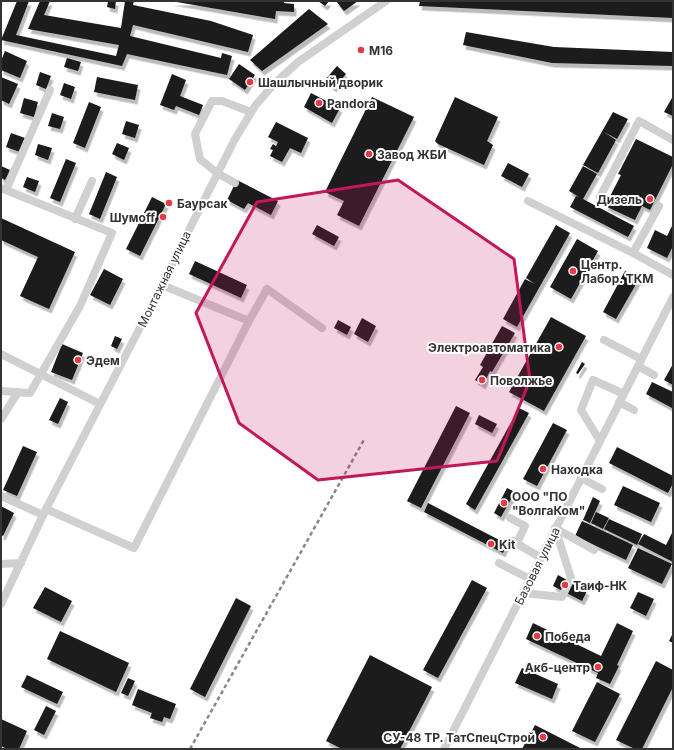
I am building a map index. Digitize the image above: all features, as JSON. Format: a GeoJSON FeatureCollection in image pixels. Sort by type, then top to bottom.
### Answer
{"type":"FeatureCollection","features":[{"type":"Feature","properties":{"kind":"street","name":"Монтажная улица"},"geometry":{"type":"LineString","coordinates":[[1,604],[44,512],[162,286],[234,139],[255,106],[274,84],[298,62],[386,1]]}},
{"type":"Feature","properties":{"kind":"street"},"geometry":{"type":"LineString","coordinates":[[1,391],[30,393],[80,306],[112,233],[3,189],[50,90]]}},
{"type":"Feature","properties":{"kind":"street"},"geometry":{"type":"LineString","coordinates":[[235,183],[217,173],[200,159],[195,134],[212,101],[222,101],[252,112]]}},
{"type":"Feature","properties":{"kind":"street"},"geometry":{"type":"LineString","coordinates":[[600,197],[639,121],[673,140]]}},
{"type":"Feature","properties":{"kind":"street"},"geometry":{"type":"LineString","coordinates":[[75,219],[92,181]]}},
{"type":"Feature","properties":{"kind":"street"},"geometry":{"type":"LineString","coordinates":[[528,202],[633,253],[673,275]]}},
{"type":"Feature","properties":{"kind":"street"},"geometry":{"type":"LineString","coordinates":[[633,253],[658,206]]}},
{"type":"Feature","properties":{"kind":"street"},"geometry":{"type":"LineString","coordinates":[[162,286],[249,321]]}},
{"type":"Feature","properties":{"kind":"street"},"geometry":{"type":"LineString","coordinates":[[1,496],[134,548],[249,321],[267,289],[322,328]]}},
{"type":"Feature","properties":{"kind":"street","name":"Базовая улица"},"geometry":{"type":"LineString","coordinates":[[444,749],[673,297]]}},
{"type":"Feature","properties":{"kind":"street"},"geometry":{"type":"LineString","coordinates":[[604,340],[640,363],[654,374]]}},
{"type":"Feature","properties":{"kind":"street"},"geometry":{"type":"LineString","coordinates":[[1,354],[100,404]]}},
{"type":"Feature","properties":{"kind":"street"},"geometry":{"type":"LineString","coordinates":[[600,441],[581,410],[593,380],[624,394]]}},
{"type":"Feature","properties":{"kind":"street"},"geometry":{"type":"LineString","coordinates":[[1,419],[18,392]]}},
{"type":"Feature","properties":{"kind":"street"},"geometry":{"type":"LineString","coordinates":[[620,402],[634,410]]}},
{"type":"Feature","properties":{"kind":"street"},"geometry":{"type":"LineString","coordinates":[[581,478],[602,489]]}},
{"type":"Feature","properties":{"kind":"street"},"geometry":{"type":"LineString","coordinates":[[510,518],[525,526],[514,542],[541,558]]}},
{"type":"Feature","properties":{"kind":"street"},"geometry":{"type":"LineString","coordinates":[[556,528],[594,550]]}},
{"type":"Feature","properties":{"kind":"street"},"geometry":{"type":"LineString","coordinates":[[523,593],[562,597],[572,578],[556,528]]}},
{"type":"Feature","properties":{"kind":"street"},"geometry":{"type":"LineString","coordinates":[[1,564],[21,563]]}},
{"type":"Feature","properties":{"kind":"street"},"geometry":{"type":"LineString","coordinates":[[499,563],[530,579]]}},
{"type":"Feature","properties":{"kind":"highlighted area"},"geometry":{"type":"Polygon","coordinates":[[[398,180],[514,259],[530,380],[497,461],[318,480],[239,423],[196,313],[257,202],[398,180]]]}},
{"type":"Feature","properties":{"kind":"building"},"geometry":{"type":"Polygon","coordinates":[[[17,1],[29,1],[16,35],[116,56],[119,45],[28,29],[40,1],[50,1],[44,15],[121,28],[125,1],[134,1],[133,5],[211,21],[253,35],[248,52],[133,25],[130,36],[221,58],[222,53],[232,56],[227,75],[127,54],[122,66],[1,40],[17,1]]]}},
{"type":"Feature","properties":{"kind":"building"},"geometry":{"type":"Polygon","coordinates":[[[108,1],[116,1],[115,9],[107,7],[108,1]]]}},
{"type":"Feature","properties":{"kind":"building"},"geometry":{"type":"Polygon","coordinates":[[[171,1],[284,1],[284,3],[294,4],[294,12],[276,11],[275,19],[171,1]]]}},
{"type":"Feature","properties":{"kind":"building"},"geometry":{"type":"Polygon","coordinates":[[[318,1],[329,1],[325,6],[318,1]]]}},
{"type":"Feature","properties":{"kind":"building"},"geometry":{"type":"Polygon","coordinates":[[[336,1],[358,1],[344,11],[336,1]]]}},
{"type":"Feature","properties":{"kind":"building"},"geometry":{"type":"Polygon","coordinates":[[[420,1],[673,1],[673,18],[419,6],[420,1]]]}},
{"type":"Feature","properties":{"kind":"building"},"geometry":{"type":"Polygon","coordinates":[[[309,9],[328,24],[262,71],[250,60],[309,9]]]}},
{"type":"Feature","properties":{"kind":"building"},"geometry":{"type":"Polygon","coordinates":[[[466,32],[554,47],[673,52],[673,66],[552,63],[463,45],[466,32]]]}},
{"type":"Feature","properties":{"kind":"building"},"geometry":{"type":"Polygon","coordinates":[[[5,51],[27,61],[20,78],[1,70],[1,61],[5,51]]]}},
{"type":"Feature","properties":{"kind":"building"},"geometry":{"type":"Polygon","coordinates":[[[67,58],[81,62],[78,71],[64,67],[67,58]]]}},
{"type":"Feature","properties":{"kind":"building"},"geometry":{"type":"Polygon","coordinates":[[[239,64],[255,75],[245,90],[229,79],[239,64]]]}},
{"type":"Feature","properties":{"kind":"building"},"geometry":{"type":"Polygon","coordinates":[[[337,66],[346,74],[334,88],[325,80],[337,66]]]}},
{"type":"Feature","properties":{"kind":"building"},"geometry":{"type":"Polygon","coordinates":[[[40,72],[51,76],[46,89],[36,85],[40,72]]]}},
{"type":"Feature","properties":{"kind":"building"},"geometry":{"type":"Polygon","coordinates":[[[172,74],[186,80],[180,96],[203,105],[199,115],[176,106],[174,110],[160,105],[172,74]]]}},
{"type":"Feature","properties":{"kind":"building"},"geometry":{"type":"Polygon","coordinates":[[[1,77],[18,84],[9,104],[1,100],[1,77]]]}},
{"type":"Feature","properties":{"kind":"building"},"geometry":{"type":"Polygon","coordinates":[[[97,77],[138,85],[135,100],[94,92],[97,77]]]}},
{"type":"Feature","properties":{"kind":"building"},"geometry":{"type":"Polygon","coordinates":[[[64,83],[75,87],[71,99],[60,95],[64,83]]]}},
{"type":"Feature","properties":{"kind":"building"},"geometry":{"type":"Polygon","coordinates":[[[311,93],[340,108],[332,123],[304,107],[311,93]]]}},
{"type":"Feature","properties":{"kind":"building"},"geometry":{"type":"Polygon","coordinates":[[[673,96],[673,116],[664,112],[673,96]]]}},
{"type":"Feature","properties":{"kind":"building","name":"Завод ЖБИ"},"geometry":{"type":"Polygon","coordinates":[[[372,97],[414,117],[359,226],[337,215],[344,201],[325,192],[372,97]]]}},
{"type":"Feature","properties":{"kind":"building"},"geometry":{"type":"Polygon","coordinates":[[[455,97],[498,117],[487,141],[493,145],[484,165],[438,144],[435,141],[455,97]]]}},
{"type":"Feature","properties":{"kind":"building"},"geometry":{"type":"Polygon","coordinates":[[[24,98],[38,102],[34,117],[20,113],[24,98]]]}},
{"type":"Feature","properties":{"kind":"building"},"geometry":{"type":"Polygon","coordinates":[[[89,102],[101,107],[85,148],[73,143],[89,102]]]}},
{"type":"Feature","properties":{"kind":"building"},"geometry":{"type":"Polygon","coordinates":[[[613,112],[628,119],[617,139],[604,132],[616,140],[598,173],[583,165],[613,112]]]}},
{"type":"Feature","properties":{"kind":"building"},"geometry":{"type":"Polygon","coordinates":[[[52,113],[64,117],[60,129],[48,126],[52,113]]]}},
{"type":"Feature","properties":{"kind":"building"},"geometry":{"type":"Polygon","coordinates":[[[126,121],[139,125],[135,138],[122,134],[126,121]]]}},
{"type":"Feature","properties":{"kind":"building"},"geometry":{"type":"Polygon","coordinates":[[[276,122],[308,138],[301,153],[290,148],[282,162],[270,156],[273,150],[270,149],[273,144],[276,146],[278,142],[268,137],[276,122]]]}},
{"type":"Feature","properties":{"kind":"building"},"geometry":{"type":"Polygon","coordinates":[[[11,133],[25,138],[20,152],[6,147],[11,133]]]}},
{"type":"Feature","properties":{"kind":"building"},"geometry":{"type":"Polygon","coordinates":[[[636,139],[673,157],[673,164],[650,210],[642,206],[635,220],[605,206],[621,175],[618,174],[636,139]]]}},
{"type":"Feature","properties":{"kind":"building"},"geometry":{"type":"Polygon","coordinates":[[[117,143],[129,148],[124,160],[112,154],[117,143]]]}},
{"type":"Feature","properties":{"kind":"building"},"geometry":{"type":"Polygon","coordinates":[[[38,144],[52,148],[48,160],[35,155],[38,144]]]}},
{"type":"Feature","properties":{"kind":"building"},"geometry":{"type":"Polygon","coordinates":[[[66,159],[76,163],[60,202],[50,198],[66,159]]]}},
{"type":"Feature","properties":{"kind":"building"},"geometry":{"type":"Polygon","coordinates":[[[508,163],[529,174],[522,187],[501,176],[508,163]]]}},
{"type":"Feature","properties":{"kind":"building"},"geometry":{"type":"Polygon","coordinates":[[[1,166],[10,170],[5,180],[1,178],[1,166]]]}},
{"type":"Feature","properties":{"kind":"building"},"geometry":{"type":"Polygon","coordinates":[[[583,166],[597,174],[583,199],[634,226],[628,237],[570,207],[576,196],[579,197],[569,191],[583,166]]]}},
{"type":"Feature","properties":{"kind":"building"},"geometry":{"type":"Polygon","coordinates":[[[106,172],[117,177],[100,219],[89,214],[106,172]]]}},
{"type":"Feature","properties":{"kind":"building"},"geometry":{"type":"Polygon","coordinates":[[[27,177],[39,181],[35,192],[23,187],[27,177]]]}},
{"type":"Feature","properties":{"kind":"building"},"geometry":{"type":"Polygon","coordinates":[[[237,180],[278,201],[271,215],[248,203],[244,209],[227,200],[237,180]]]}},
{"type":"Feature","properties":{"kind":"building"},"geometry":{"type":"Polygon","coordinates":[[[152,197],[166,204],[140,256],[126,249],[152,197]]]}},
{"type":"Feature","properties":{"kind":"building"},"geometry":{"type":"Polygon","coordinates":[[[1,218],[75,252],[49,309],[20,296],[38,257],[1,240],[1,218]]]}},
{"type":"Feature","properties":{"kind":"building"},"geometry":{"type":"Polygon","coordinates":[[[673,224],[673,246],[667,258],[647,248],[655,230],[667,236],[673,224]]]}},
{"type":"Feature","properties":{"kind":"building"},"geometry":{"type":"Polygon","coordinates":[[[317,225],[339,237],[334,246],[312,234],[317,225]]]}},
{"type":"Feature","properties":{"kind":"building"},"geometry":{"type":"Polygon","coordinates":[[[556,225],[570,233],[517,327],[503,319],[525,279],[535,284],[526,278],[556,225]]]}},
{"type":"Feature","properties":{"kind":"building","name":"Центр. Лабор. ТКМ"},"geometry":{"type":"Polygon","coordinates":[[[577,239],[598,251],[571,299],[550,287],[577,239]]]}},
{"type":"Feature","properties":{"kind":"building"},"geometry":{"type":"Polygon","coordinates":[[[195,261],[247,285],[241,298],[189,274],[195,261]]]}},
{"type":"Feature","properties":{"kind":"building"},"geometry":{"type":"Polygon","coordinates":[[[104,269],[123,279],[110,305],[90,295],[104,269]]]}},
{"type":"Feature","properties":{"kind":"building"},"geometry":{"type":"Polygon","coordinates":[[[625,271],[639,279],[616,319],[603,312],[625,271]]]}},
{"type":"Feature","properties":{"kind":"building"},"geometry":{"type":"Polygon","coordinates":[[[551,317],[586,336],[544,411],[509,392],[551,317]]]}},
{"type":"Feature","properties":{"kind":"building"},"geometry":{"type":"Polygon","coordinates":[[[362,318],[376,326],[368,342],[354,334],[362,318]]]}},
{"type":"Feature","properties":{"kind":"building"},"geometry":{"type":"Polygon","coordinates":[[[338,320],[351,327],[347,335],[334,328],[338,320]]]}},
{"type":"Feature","properties":{"kind":"building"},"geometry":{"type":"Polygon","coordinates":[[[502,326],[515,333],[492,372],[490,371],[483,385],[475,380],[483,367],[480,365],[502,326]]]}},
{"type":"Feature","properties":{"kind":"building"},"geometry":{"type":"Polygon","coordinates":[[[115,336],[122,339],[117,349],[111,346],[115,336]]]}},
{"type":"Feature","properties":{"kind":"building"},"geometry":{"type":"Polygon","coordinates":[[[62,344],[83,353],[72,380],[51,372],[62,344]]]}},
{"type":"Feature","properties":{"kind":"building"},"geometry":{"type":"Polygon","coordinates":[[[582,362],[585,364],[578,374],[576,373],[582,362]]]}},
{"type":"Feature","properties":{"kind":"building"},"geometry":{"type":"Polygon","coordinates":[[[673,364],[673,385],[664,380],[673,364]]]}},
{"type":"Feature","properties":{"kind":"building"},"geometry":{"type":"Polygon","coordinates":[[[652,382],[673,392],[672,408],[646,394],[652,382]]]}},
{"type":"Feature","properties":{"kind":"building"},"geometry":{"type":"Polygon","coordinates":[[[60,398],[68,402],[58,424],[49,420],[60,398]]]}},
{"type":"Feature","properties":{"kind":"building"},"geometry":{"type":"Polygon","coordinates":[[[456,406],[470,413],[421,508],[407,501],[456,406]]]}},
{"type":"Feature","properties":{"kind":"building"},"geometry":{"type":"Polygon","coordinates":[[[519,408],[529,413],[475,510],[466,504],[519,408]]]}},
{"type":"Feature","properties":{"kind":"building"},"geometry":{"type":"Polygon","coordinates":[[[479,415],[497,424],[492,433],[475,424],[479,415]]]}},
{"type":"Feature","properties":{"kind":"building"},"geometry":{"type":"Polygon","coordinates":[[[553,423],[567,430],[537,486],[523,479],[553,423]]]}},
{"type":"Feature","properties":{"kind":"building"},"geometry":{"type":"Polygon","coordinates":[[[23,446],[37,452],[17,496],[3,490],[23,446]]]}},
{"type":"Feature","properties":{"kind":"building"},"geometry":{"type":"Polygon","coordinates":[[[617,447],[673,476],[673,483],[668,493],[609,463],[617,447]]]}},
{"type":"Feature","properties":{"kind":"building"},"geometry":{"type":"Polygon","coordinates":[[[623,486],[660,503],[651,522],[614,505],[623,486]]]}},
{"type":"Feature","properties":{"kind":"building","name":"ООО \"ПО \"ВолгаКом\""},"geometry":{"type":"Polygon","coordinates":[[[507,488],[515,492],[501,517],[494,513],[507,488]]]}},
{"type":"Feature","properties":{"kind":"building"},"geometry":{"type":"Polygon","coordinates":[[[593,497],[600,501],[590,523],[583,520],[593,497]]]}},
{"type":"Feature","properties":{"kind":"building"},"geometry":{"type":"Polygon","coordinates":[[[428,503],[507,544],[503,553],[424,512],[428,503]]]}},
{"type":"Feature","properties":{"kind":"building"},"geometry":{"type":"Polygon","coordinates":[[[1,506],[14,513],[3,536],[1,535],[1,506]]]}},
{"type":"Feature","properties":{"kind":"building"},"geometry":{"type":"Polygon","coordinates":[[[596,512],[609,518],[603,529],[591,523],[596,512]]]}},
{"type":"Feature","properties":{"kind":"building"},"geometry":{"type":"Polygon","coordinates":[[[609,519],[642,534],[637,545],[604,529],[609,519]]]}},
{"type":"Feature","properties":{"kind":"building"},"geometry":{"type":"Polygon","coordinates":[[[582,521],[633,545],[626,560],[575,536],[582,521]]]}},
{"type":"Feature","properties":{"kind":"building"},"geometry":{"type":"Polygon","coordinates":[[[673,531],[673,562],[638,544],[644,534],[666,545],[673,531]]]}},
{"type":"Feature","properties":{"kind":"building"},"geometry":{"type":"Polygon","coordinates":[[[638,548],[672,564],[662,584],[628,568],[638,548]]]}},
{"type":"Feature","properties":{"kind":"building"},"geometry":{"type":"Polygon","coordinates":[[[558,575],[587,591],[582,601],[553,586],[558,575]]]}},
{"type":"Feature","properties":{"kind":"building"},"geometry":{"type":"Polygon","coordinates":[[[472,580],[487,588],[438,678],[423,670],[472,580]]]}},
{"type":"Feature","properties":{"kind":"building"},"geometry":{"type":"Polygon","coordinates":[[[45,587],[72,601],[61,622],[33,608],[45,587]]]}},
{"type":"Feature","properties":{"kind":"building"},"geometry":{"type":"Polygon","coordinates":[[[638,592],[654,599],[646,616],[630,608],[638,592]]]}},
{"type":"Feature","properties":{"kind":"building"},"geometry":{"type":"Polygon","coordinates":[[[236,598],[251,606],[205,697],[190,689],[236,598]]]}},
{"type":"Feature","properties":{"kind":"building"},"geometry":{"type":"Polygon","coordinates":[[[533,623],[601,656],[617,623],[633,631],[610,684],[596,678],[598,673],[526,639],[533,623]]]}},
{"type":"Feature","properties":{"kind":"building"},"geometry":{"type":"Polygon","coordinates":[[[60,631],[129,663],[116,692],[47,659],[60,631]]]}},
{"type":"Feature","properties":{"kind":"building"},"geometry":{"type":"Polygon","coordinates":[[[673,633],[673,643],[669,641],[673,633]]]}},
{"type":"Feature","properties":{"kind":"building"},"geometry":{"type":"Polygon","coordinates":[[[370,655],[432,687],[400,749],[342,749],[326,741],[370,655]]]}},
{"type":"Feature","properties":{"kind":"building"},"geometry":{"type":"Polygon","coordinates":[[[656,661],[673,670],[673,687],[642,749],[635,749],[616,740],[656,661]]]}},
{"type":"Feature","properties":{"kind":"building"},"geometry":{"type":"Polygon","coordinates":[[[522,668],[558,684],[552,699],[515,683],[522,668]]]}},
{"type":"Feature","properties":{"kind":"building"},"geometry":{"type":"Polygon","coordinates":[[[27,675],[63,692],[57,704],[21,687],[27,675]]]}},
{"type":"Feature","properties":{"kind":"building"},"geometry":{"type":"Polygon","coordinates":[[[128,678],[135,681],[128,696],[121,693],[128,678]]]}},
{"type":"Feature","properties":{"kind":"building"},"geometry":{"type":"Polygon","coordinates":[[[597,682],[620,694],[595,742],[572,731],[597,682]]]}},
{"type":"Feature","properties":{"kind":"building"},"geometry":{"type":"Polygon","coordinates":[[[138,689],[176,704],[170,719],[164,717],[162,722],[150,718],[152,713],[132,705],[138,689]]]}},
{"type":"Feature","properties":{"kind":"building"},"geometry":{"type":"Polygon","coordinates":[[[46,706],[56,711],[44,735],[34,730],[46,706]]]}},
{"type":"Feature","properties":{"kind":"building"},"geometry":{"type":"Polygon","coordinates":[[[1,719],[27,731],[19,749],[7,749],[1,746],[1,719]]]}},
{"type":"Feature","properties":{"kind":"building","name":"СУ-48 ТР. ТатСпецСтрой"},"geometry":{"type":"Polygon","coordinates":[[[535,725],[582,749],[522,749],[535,725]]]}},
{"type":"Feature","properties":{"kind":"railway"},"geometry":{"type":"LineString","coordinates":[[190,749],[365,438]]}},
{"type":"Feature","properties":{"kind":"place","name":"М16"},"geometry":{"type":"Point","coordinates":[361,50]}},
{"type":"Feature","properties":{"kind":"place","name":"Шашлычный дворик"},"geometry":{"type":"Point","coordinates":[250,82]}},
{"type":"Feature","properties":{"kind":"place","name":"Pandora"},"geometry":{"type":"Point","coordinates":[319,103]}},
{"type":"Feature","properties":{"kind":"place","name":"Завод ЖБИ"},"geometry":{"type":"Point","coordinates":[369,154]}},
{"type":"Feature","properties":{"kind":"place","name":"Дизель"},"geometry":{"type":"Point","coordinates":[650,199]}},
{"type":"Feature","properties":{"kind":"place","name":"Баурсак"},"geometry":{"type":"Point","coordinates":[169,203]}},
{"type":"Feature","properties":{"kind":"place","name":"Шумоff"},"geometry":{"type":"Point","coordinates":[163,217]}},
{"type":"Feature","properties":{"kind":"place","name":"Центр. Лабор. ТКМ"},"geometry":{"type":"Point","coordinates":[573,271]}},
{"type":"Feature","properties":{"kind":"place","name":"Электроавтоматика"},"geometry":{"type":"Point","coordinates":[559,347]}},
{"type":"Feature","properties":{"kind":"place","name":"Эдем"},"geometry":{"type":"Point","coordinates":[78,360]}},
{"type":"Feature","properties":{"kind":"place","name":"Поволжье"},"geometry":{"type":"Point","coordinates":[482,380]}},
{"type":"Feature","properties":{"kind":"place","name":"Находка"},"geometry":{"type":"Point","coordinates":[543,469]}},
{"type":"Feature","properties":{"kind":"place","name":"ООО \"ПО \"ВолгаКом\""},"geometry":{"type":"Point","coordinates":[504,503]}},
{"type":"Feature","properties":{"kind":"place","name":"Kit"},"geometry":{"type":"Point","coordinates":[491,544]}},
{"type":"Feature","properties":{"kind":"place","name":"Таиф-НК"},"geometry":{"type":"Point","coordinates":[565,585]}},
{"type":"Feature","properties":{"kind":"place","name":"Победа"},"geometry":{"type":"Point","coordinates":[537,636]}},
{"type":"Feature","properties":{"kind":"place","name":"Акб-центр"},"geometry":{"type":"Point","coordinates":[598,667]}},
{"type":"Feature","properties":{"kind":"place","name":"СУ-48 ТР. ТатСпецСтрой"},"geometry":{"type":"Point","coordinates":[543,737]}}]}
